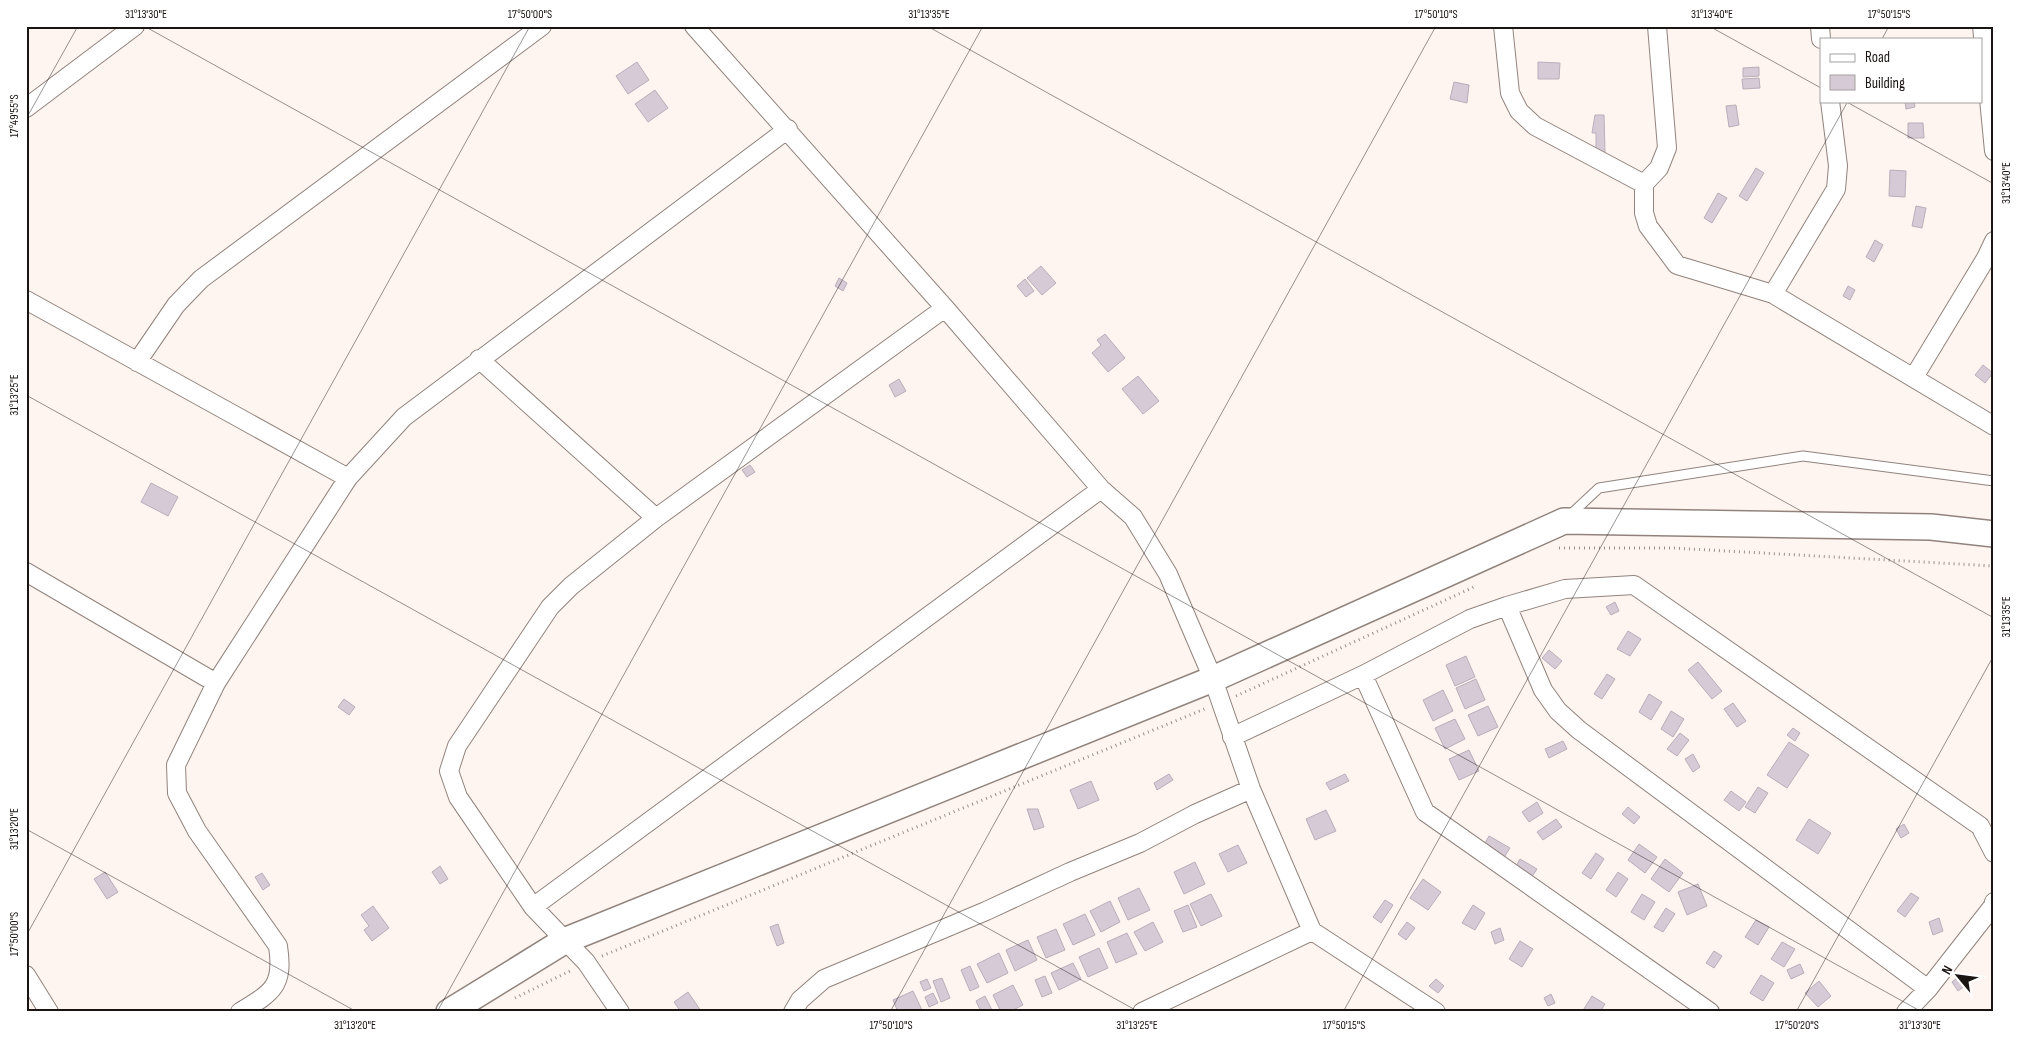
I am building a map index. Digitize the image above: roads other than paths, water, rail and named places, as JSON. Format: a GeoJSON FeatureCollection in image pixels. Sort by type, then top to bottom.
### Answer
{"type":"FeatureCollection","features":[{"type":"Feature","properties":{"kind":"street"},"geometry":{"type":"LineString","coordinates":[[26,108],[135,26]]}},
{"type":"Feature","properties":{"kind":"street"},"geometry":{"type":"LineString","coordinates":[[137,362],[176,305],[201,279],[542,26]]}},
{"type":"Feature","properties":{"kind":"street"},"geometry":{"type":"LineString","coordinates":[[694,26],[788,129],[1101,489],[1133,517],[1168,574],[1213,679],[1251,789],[1312,931],[1436,1012]]}},
{"type":"Feature","properties":{"kind":"street"},"geometry":{"type":"LineString","coordinates":[[1504,26],[1510,93],[1519,111],[1535,126],[1644,184]]}},
{"type":"Feature","properties":{"kind":"street"},"geometry":{"type":"LineString","coordinates":[[1657,26],[1667,148],[1659,168],[1644,184],[1644,213],[1648,226],[1677,265],[1773,294],[1994,426]]}},
{"type":"Feature","properties":{"kind":"street"},"geometry":{"type":"LineString","coordinates":[[1982,26],[1994,150]]}},
{"type":"Feature","properties":{"kind":"street"},"geometry":{"type":"LineString","coordinates":[[1773,294],[1836,189],[1838,166],[1830,102]]}},
{"type":"Feature","properties":{"kind":"street"},"geometry":{"type":"LineString","coordinates":[[240,1012],[269,995],[281,969],[278,946],[197,831],[177,793],[176,765],[216,683],[348,478],[404,417],[788,129]]}},
{"type":"Feature","properties":{"kind":"street"},"geometry":{"type":"LineString","coordinates":[[1914,378],[1994,242]]}},
{"type":"Feature","properties":{"kind":"street"},"geometry":{"type":"LineString","coordinates":[[26,300],[348,478]]}},
{"type":"Feature","properties":{"kind":"street"},"geometry":{"type":"LineString","coordinates":[[617,1011],[586,962],[564,941],[534,907],[458,797],[449,771],[457,746],[550,607],[571,586],[656,518],[945,308]]}},
{"type":"Feature","properties":{"kind":"street"},"geometry":{"type":"LineString","coordinates":[[479,359],[656,518]]}},
{"type":"Feature","properties":{"kind":"street"},"geometry":{"type":"LineString","coordinates":[[534,907],[1101,489]]}},
{"type":"Feature","properties":{"kind":"street"},"geometry":{"type":"LineString","coordinates":[[449,1012],[564,941],[1213,679],[1564,521],[1930,527],[1994,534]]}},
{"type":"Feature","properties":{"kind":"street"},"geometry":{"type":"LineString","coordinates":[[26,572],[216,683]]}},
{"type":"Feature","properties":{"kind":"street"},"geometry":{"type":"LineString","coordinates":[[1232,738],[1363,675],[1470,619],[1565,589],[1634,585],[1980,826],[1994,853]]}},
{"type":"Feature","properties":{"kind":"street"},"geometry":{"type":"LineString","coordinates":[[1507,606],[1543,690],[1558,711],[1579,730],[1928,989]]}},
{"type":"Feature","properties":{"kind":"street"},"geometry":{"type":"LineString","coordinates":[[1363,675],[1425,812],[1710,1012]]}},
{"type":"Feature","properties":{"kind":"street"},"geometry":{"type":"LineString","coordinates":[[793,1012],[800,1000],[824,979],[986,912],[1070,872],[1140,843],[1251,789]]}},
{"type":"Feature","properties":{"kind":"street"},"geometry":{"type":"LineString","coordinates":[[1906,1012],[1928,989],[1993,906],[1994,902]]}},
{"type":"Feature","properties":{"kind":"street"},"geometry":{"type":"LineString","coordinates":[[1142,1012],[1312,931]]}},
{"type":"Feature","properties":{"kind":"street"},"geometry":{"type":"LineString","coordinates":[[26,976],[48,1011]]}},
{"type":"Feature","properties":{"kind":"lane"},"geometry":{"type":"LineString","coordinates":[[1564,521],[1598,488],[1803,456],[1994,481]]}}]}
